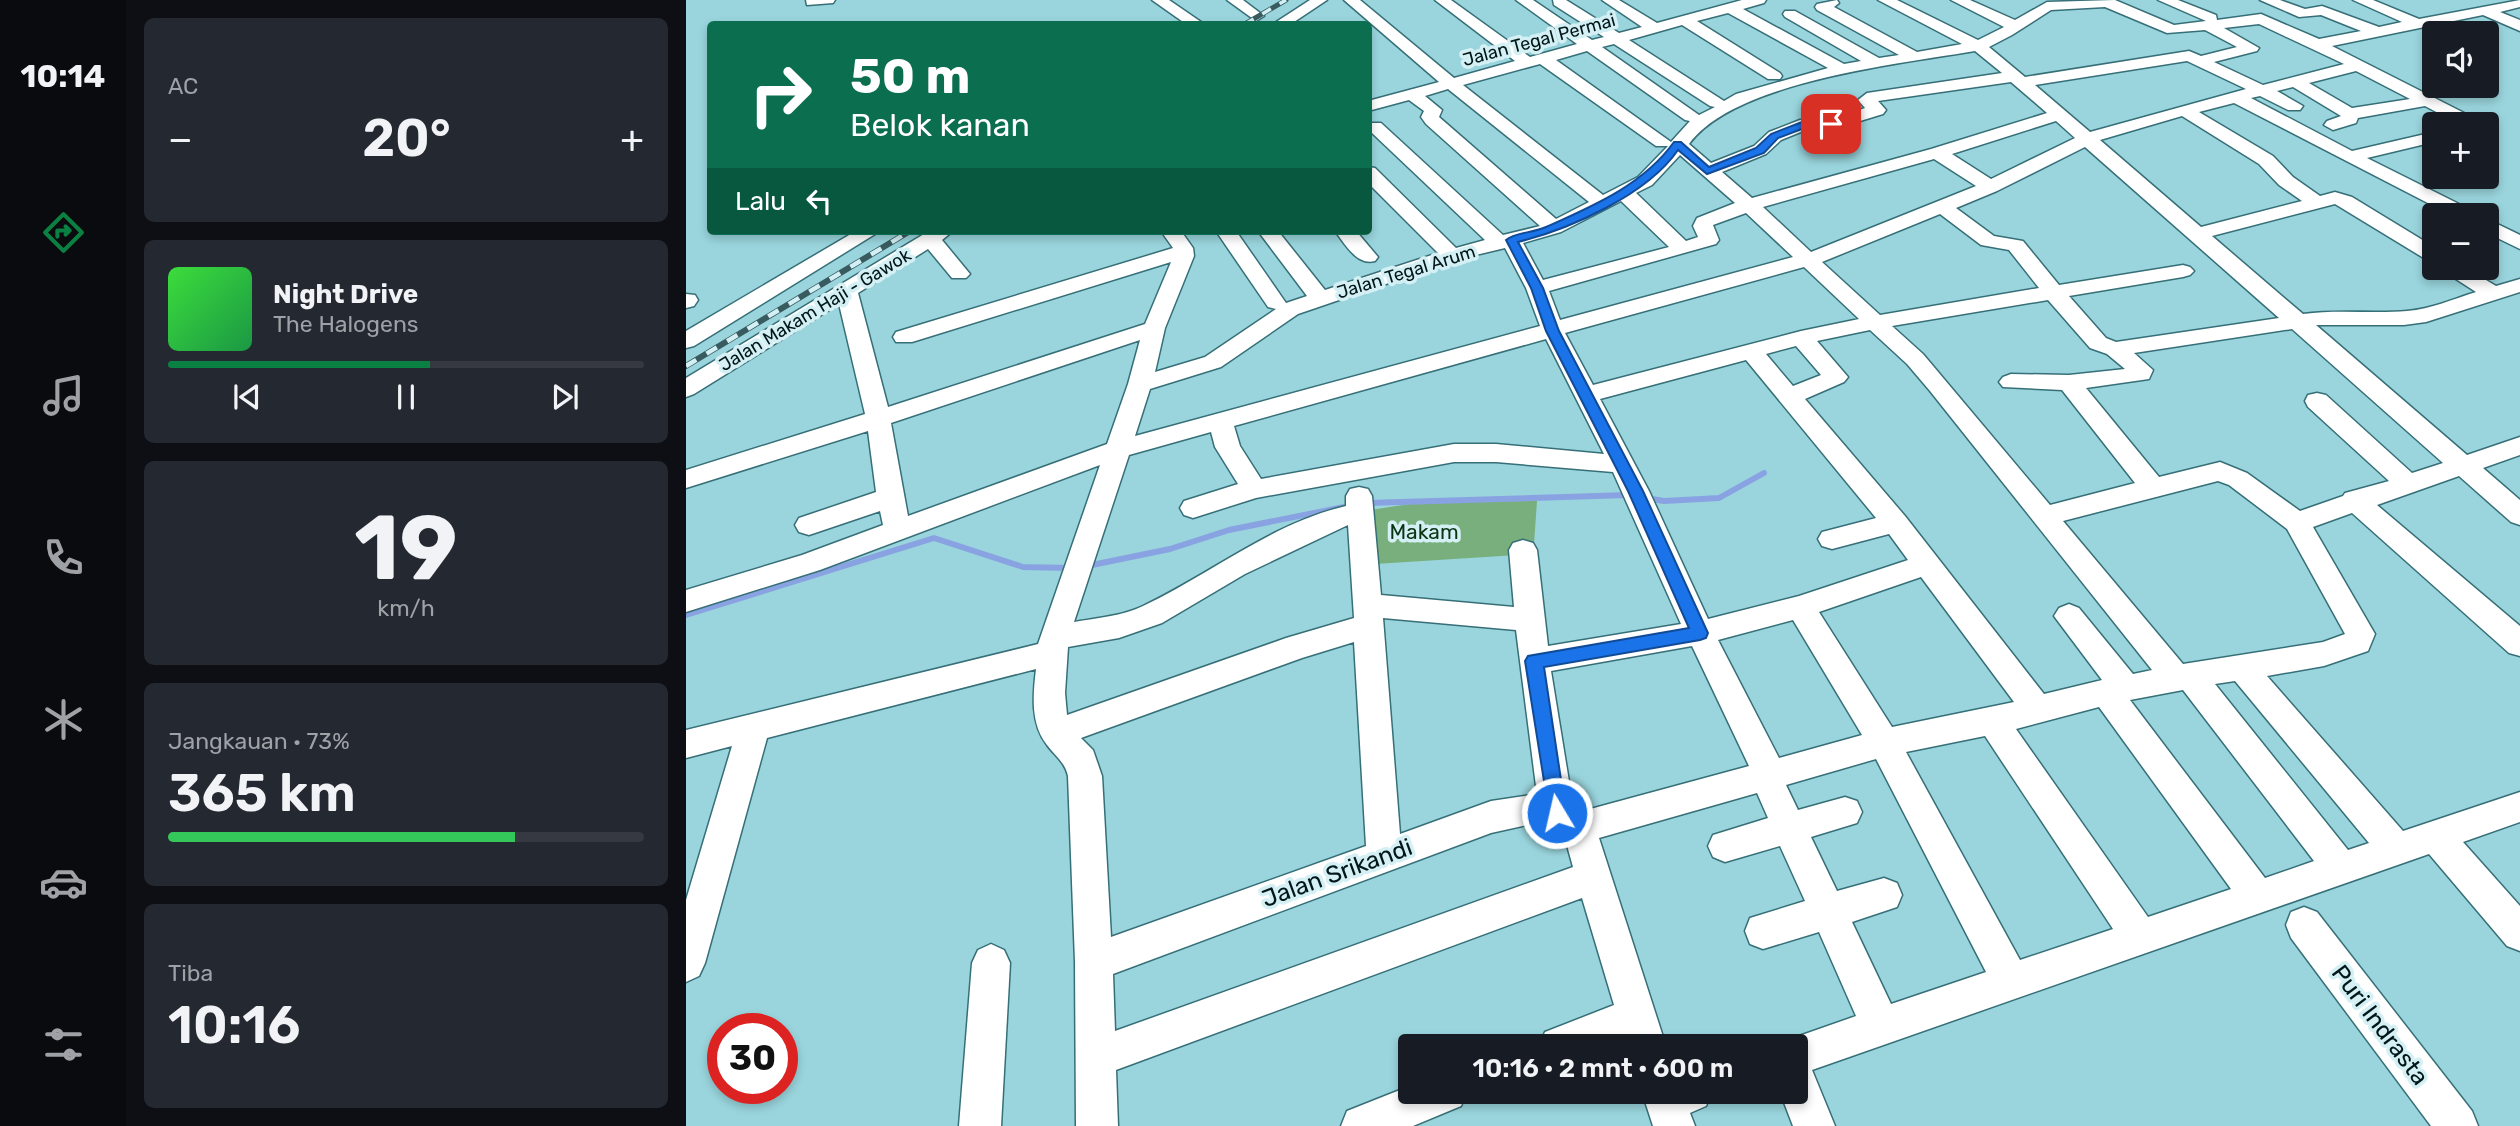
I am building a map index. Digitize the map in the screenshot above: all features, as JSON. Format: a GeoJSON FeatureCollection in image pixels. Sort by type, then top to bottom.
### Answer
{"type":"FeatureCollection","features":[{"type":"Feature","properties":{"kind":"street"},"geometry":{"type":"LineString","coordinates":[[814,0],[812,2],[828,0]]}},
{"type":"Feature","properties":{"kind":"street"},"geometry":{"type":"LineString","coordinates":[[1184,0],[1199,19]]}},
{"type":"Feature","properties":{"kind":"street"},"geometry":{"type":"LineString","coordinates":[[1234,0],[1256,16]]}},
{"type":"Feature","properties":{"kind":"street"},"geometry":{"type":"LineString","coordinates":[[1286,21],[1320,0]]}},
{"type":"Feature","properties":{"kind":"street"},"geometry":{"type":"LineString","coordinates":[[1299,13],[1342,0]]}},
{"type":"Feature","properties":{"kind":"street"},"geometry":{"type":"LineString","coordinates":[[1351,0],[1450,83],[1603,204]]}},
{"type":"Feature","properties":{"kind":"street"},"geometry":{"type":"LineString","coordinates":[[1442,0],[1670,143],[1707,171],[1809,259],[1915,359],[2043,516],[2183,677],[2341,868]]}},
{"type":"Feature","properties":{"kind":"street"},"geometry":{"type":"LineString","coordinates":[[1523,0],[1690,116]]}},
{"type":"Feature","properties":{"kind":"street"},"geometry":{"type":"LineString","coordinates":[[1557,0],[1716,102]]}},
{"type":"Feature","properties":{"kind":"street"},"geometry":{"type":"LineString","coordinates":[[1609,0],[1654,29]]}},
{"type":"Feature","properties":{"kind":"street"},"geometry":{"type":"LineString","coordinates":[[1685,0],[1708,14]]}},
{"type":"Feature","properties":{"kind":"street"},"geometry":{"type":"LineString","coordinates":[[1885,0],[1978,46],[2088,138],[2520,516]]}},
{"type":"Feature","properties":{"kind":"street"},"geometry":{"type":"LineString","coordinates":[[1958,0],[2010,24]]}},
{"type":"Feature","properties":{"kind":"street"},"geometry":{"type":"LineString","coordinates":[[2112,0],[2170,25]]}},
{"type":"Feature","properties":{"kind":"street"},"geometry":{"type":"LineString","coordinates":[[2165,0],[2210,22],[2251,48],[2203,60]]}},
{"type":"Feature","properties":{"kind":"street"},"geometry":{"type":"LineString","coordinates":[[2267,0],[2304,14],[2322,10],[2339,1]]}},
{"type":"Feature","properties":{"kind":"street"},"geometry":{"type":"LineString","coordinates":[[2360,0],[2419,24]]}},
{"type":"Feature","properties":{"kind":"street"},"geometry":{"type":"LineString","coordinates":[[1166,1],[1199,19]]}},
{"type":"Feature","properties":{"kind":"street","name":"Jalan Tegal Arum"},"geometry":{"type":"LineString","coordinates":[[1140,384],[1213,362],[1284,311],[1452,256],[1554,228],[1624,193],[1653,174],[1670,143],[1742,98],[1842,69],[1978,46],[2007,32],[2050,5],[2105,2],[2167,30],[2210,22],[2259,18],[2317,44],[2449,112]]}},
{"type":"Feature","properties":{"kind":"street"},"geometry":{"type":"LineString","coordinates":[[1744,3],[1842,69]]}},
{"type":"Feature","properties":{"kind":"street","name":"Jalan Tegal Permai"},"geometry":{"type":"LineString","coordinates":[[1372,105],[1744,3]]}},
{"type":"Feature","properties":{"kind":"street"},"geometry":{"type":"LineString","coordinates":[[1832,3],[1822,7],[1915,57]]}},
{"type":"Feature","properties":{"kind":"street"},"geometry":{"type":"LineString","coordinates":[[2317,44],[2419,24],[2485,6],[2520,3]]}},
{"type":"Feature","properties":{"kind":"street"},"geometry":{"type":"LineString","coordinates":[[2392,11],[2412,4]]}},
{"type":"Feature","properties":{"kind":"street"},"geometry":{"type":"LineString","coordinates":[[2434,4],[2456,11]]}},
{"type":"Feature","properties":{"kind":"street"},"geometry":{"type":"LineString","coordinates":[[2485,6],[2520,26]]}},
{"type":"Feature","properties":{"kind":"street"},"geometry":{"type":"LineString","coordinates":[[2322,10],[2378,32]]}},
{"type":"Feature","properties":{"kind":"street"},"geometry":{"type":"LineString","coordinates":[[1790,15],[1875,62]]}},
{"type":"Feature","properties":{"kind":"street"},"geometry":{"type":"LineString","coordinates":[[1684,20],[1774,76]]}},
{"type":"Feature","properties":{"kind":"street"},"geometry":{"type":"LineString","coordinates":[[1707,171],[1760,150],[1775,136],[1806,124],[1834,124],[1875,113],[1876,108],[1867,101],[1873,97],[2179,56],[2192,56],[2203,60],[2294,106]]}},
{"type":"Feature","properties":{"kind":"street"},"geometry":{"type":"LineString","coordinates":[[686,601],[759,580],[1115,450],[1809,259],[1990,187],[2088,138],[2234,96],[2358,65]]}},
{"type":"Feature","properties":{"kind":"street"},"geometry":{"type":"LineString","coordinates":[[2296,82],[2349,114],[2427,101]]}},
{"type":"Feature","properties":{"kind":"street"},"geometry":{"type":"LineString","coordinates":[[1411,94],[1433,110],[1430,118],[1554,228]]}},
{"type":"Feature","properties":{"kind":"street"},"geometry":{"type":"LineString","coordinates":[[2234,96],[2442,203]]}},
{"type":"Feature","properties":{"kind":"street"},"geometry":{"type":"LineString","coordinates":[[2184,110],[2266,160],[2287,181],[2315,201]]}},
{"type":"Feature","properties":{"kind":"street"},"geometry":{"type":"LineString","coordinates":[[2333,125],[2350,119],[2349,114]]}},
{"type":"Feature","properties":{"kind":"street"},"geometry":{"type":"LineString","coordinates":[[1537,288],[1709,240],[1704,222],[1749,205],[1864,171],[1937,153],[2059,115]]}},
{"type":"Feature","properties":{"kind":"street"},"geometry":{"type":"LineString","coordinates":[[1372,128],[1506,242],[1537,288],[1553,331],[1639,498],[1881,1027]]}},
{"type":"Feature","properties":{"kind":"street"},"geometry":{"type":"LineString","coordinates":[[2350,157],[2422,140]]}},
{"type":"Feature","properties":{"kind":"street"},"geometry":{"type":"LineString","coordinates":[[1411,159],[1460,145]]}},
{"type":"Feature","properties":{"kind":"street"},"geometry":{"type":"LineString","coordinates":[[1937,153],[1990,187]]}},
{"type":"Feature","properties":{"kind":"street"},"geometry":{"type":"LineString","coordinates":[[1372,176],[1452,256]]}},
{"type":"Feature","properties":{"kind":"street"},"geometry":{"type":"LineString","coordinates":[[1624,193],[1683,249]]}},
{"type":"Feature","properties":{"kind":"street"},"geometry":{"type":"LineString","coordinates":[[2197,234],[2315,201],[2342,199],[2422,249]]}},
{"type":"Feature","properties":{"kind":"street"},"geometry":{"type":"LineString","coordinates":[[1941,206],[1988,241],[2010,243],[2019,248],[2026,261],[2098,343],[2116,350],[2141,370],[2141,374],[2069,383],[2011,382]]}},
{"type":"Feature","properties":{"kind":"street"},"geometry":{"type":"LineString","coordinates":[[2499,232],[2520,243]]}},
{"type":"Feature","properties":{"kind":"street"},"geometry":{"type":"LineString","coordinates":[[686,341],[863,235]]}},
{"type":"Feature","properties":{"kind":"street"},"geometry":{"type":"LineString","coordinates":[[937,235],[959,274]]}},
{"type":"Feature","properties":{"kind":"street","name":"Jalan Makam Haji - Gawok"},"geometry":{"type":"LineString","coordinates":[[686,389],[937,235]]}},
{"type":"Feature","properties":{"kind":"street"},"geometry":{"type":"LineString","coordinates":[[1229,235],[1276,302]]}},
{"type":"Feature","properties":{"kind":"street"},"geometry":{"type":"LineString","coordinates":[[1271,235],[1320,299]]}},
{"type":"Feature","properties":{"kind":"street"},"geometry":{"type":"LineString","coordinates":[[1349,235],[1368,257]]}},
{"type":"Feature","properties":{"kind":"street"},"geometry":{"type":"LineString","coordinates":[[904,337],[1178,241],[1180,268],[1154,328],[1140,384],[1115,450],[1053,646],[1050,706],[1056,733],[1077,754],[1084,769],[1094,962],[1097,1126]]}},
{"type":"Feature","properties":{"kind":"street"},"geometry":{"type":"LineString","coordinates":[[1586,395],[1801,338],[1875,322],[2182,271]]}},
{"type":"Feature","properties":{"kind":"street"},"geometry":{"type":"LineString","coordinates":[[2471,280],[2494,294]]}},
{"type":"Feature","properties":{"kind":"street"},"geometry":{"type":"LineString","coordinates":[[2116,350],[2304,327],[2343,316],[2413,318],[2520,285]]}},
{"type":"Feature","properties":{"kind":"street"},"geometry":{"type":"LineString","coordinates":[[846,290],[878,419],[889,498],[898,529]]}},
{"type":"Feature","properties":{"kind":"street"},"geometry":{"type":"LineString","coordinates":[[686,479],[1154,328]]}},
{"type":"Feature","properties":{"kind":"street"},"geometry":{"type":"LineString","coordinates":[[1788,397],[1836,377],[1801,338]]}},
{"type":"Feature","properties":{"kind":"street"},"geometry":{"type":"LineString","coordinates":[[1751,351],[1895,523],[2038,710]]}},
{"type":"Feature","properties":{"kind":"street"},"geometry":{"type":"LineString","coordinates":[[2069,383],[2152,487]]}},
{"type":"Feature","properties":{"kind":"street"},"geometry":{"type":"LineString","coordinates":[[2317,401],[2408,484]]}},
{"type":"Feature","properties":{"kind":"street"},"geometry":{"type":"LineString","coordinates":[[1220,421],[1228,447],[1254,489]]}},
{"type":"Feature","properties":{"kind":"street"},"geometry":{"type":"LineString","coordinates":[[2297,522],[2354,500],[2520,446]]}},
{"type":"Feature","properties":{"kind":"street"},"geometry":{"type":"LineString","coordinates":[[1193,508],[1254,489],[1356,473],[1416,459],[1471,452],[1622,464]]}},
{"type":"Feature","properties":{"kind":"street"},"geometry":{"type":"LineString","coordinates":[[1568,820],[1771,782],[1884,743],[1993,722],[2116,690],[2324,654],[2353,645],[2360,639],[2360,634],[2297,522],[2225,472],[2215,471],[2043,516]]}},
{"type":"Feature","properties":{"kind":"street"},"geometry":{"type":"LineString","coordinates":[[1356,473],[1369,615],[1384,856]]}},
{"type":"Feature","properties":{"kind":"street"},"geometry":{"type":"LineString","coordinates":[[809,525],[889,498]]}},
{"type":"Feature","properties":{"kind":"street"},"geometry":{"type":"LineString","coordinates":[[2354,500],[2520,644]]}},
{"type":"Feature","properties":{"kind":"street"},"geometry":{"type":"LineString","coordinates":[[686,744],[1053,646],[1152,615],[1235,566],[1360,507]]}},
{"type":"Feature","properties":{"kind":"street"},"geometry":{"type":"LineString","coordinates":[[1832,539],[1895,523]]}},
{"type":"Feature","properties":{"kind":"street"},"geometry":{"type":"LineString","coordinates":[[1523,550],[1534,661],[1568,820],[1595,876],[1641,1031]]}},
{"type":"Feature","properties":{"kind":"street"},"geometry":{"type":"LineString","coordinates":[[1534,661],[1700,633],[1800,607],[1927,564]]}},
{"type":"Feature","properties":{"kind":"street"},"geometry":{"type":"LineString","coordinates":[[1800,607],[1884,743],[2011,982]]}},
{"type":"Feature","properties":{"kind":"street"},"geometry":{"type":"LineString","coordinates":[[1056,733],[1297,647],[1369,615],[1531,620]]}},
{"type":"Feature","properties":{"kind":"street"},"geometry":{"type":"LineString","coordinates":[[2069,616],[2116,690],[2258,897]]}},
{"type":"Feature","properties":{"kind":"street"},"geometry":{"type":"LineString","coordinates":[[2241,667],[2396,849]]}},
{"type":"Feature","properties":{"kind":"street"},"geometry":{"type":"LineString","coordinates":[[1993,722],[2140,938]]}},
{"type":"Feature","properties":{"kind":"street"},"geometry":{"type":"LineString","coordinates":[[686,963],[751,737]]}},
{"type":"Feature","properties":{"kind":"street"},"geometry":{"type":"LineString","coordinates":[[1808,1052],[2520,807]]}},
{"type":"Feature","properties":{"kind":"street","name":"Jalan Srikandi"},"geometry":{"type":"LineString","coordinates":[[1094,962],[1511,811],[1530,809],[1568,820]]}},
{"type":"Feature","properties":{"kind":"street"},"geometry":{"type":"LineString","coordinates":[[1725,846],[1845,812]]}},
{"type":"Feature","properties":{"kind":"street"},"geometry":{"type":"LineString","coordinates":[[2435,836],[2520,933]]}},
{"type":"Feature","properties":{"kind":"street"},"geometry":{"type":"LineString","coordinates":[[1094,1059],[1595,876]]}},
{"type":"Feature","properties":{"kind":"street"},"geometry":{"type":"LineString","coordinates":[[1763,931],[1884,895]]}},
{"type":"Feature","properties":{"kind":"street","name":"Puri Indrasta"},"geometry":{"type":"LineString","coordinates":[[2304,925],[2457,1126]]}},
{"type":"Feature","properties":{"kind":"street"},"geometry":{"type":"LineString","coordinates":[[980,1126],[991,963]]}},
{"type":"Feature","properties":{"kind":"street"},"geometry":{"type":"LineString","coordinates":[[1362,1126],[1417,1104]]}},
{"type":"Feature","properties":{"kind":"street"},"geometry":{"type":"LineString","coordinates":[[1805,1104],[1814,1126]]}},
{"type":"Feature","properties":{"kind":"green space","name":"Makam"},"geometry":{"type":"Polygon","coordinates":[[[1537,501],[1534,544],[1518,547],[1517,555],[1375,564],[1370,510],[1423,502],[1537,501]]]}},
{"type":"Feature","properties":{"kind":"waterway"},"geometry":{"type":"LineString","coordinates":[[1646,498],[1664,501],[1719,498],[1764,473]]}},
{"type":"Feature","properties":{"kind":"waterway"},"geometry":{"type":"LineString","coordinates":[[1367,503],[1629,495]]}},
{"type":"Feature","properties":{"kind":"waterway"},"geometry":{"type":"LineString","coordinates":[[1087,566],[1170,549],[1229,530],[1349,506]]}},
{"type":"Feature","properties":{"kind":"waterway"},"geometry":{"type":"LineString","coordinates":[[686,615],[934,538],[1023,567],[1070,568]]}},
{"type":"Feature","properties":{"kind":"railway"},"geometry":{"type":"LineString","coordinates":[[1250,21],[1286,0]]}},
{"type":"Feature","properties":{"kind":"railway"},"geometry":{"type":"LineString","coordinates":[[686,366],[903,235]]}},
{"type":"Feature","properties":{"kind":"route"},"geometry":{"type":"LineString","coordinates":[[1557,813],[1534,661],[1700,633],[1636,491],[1553,331],[1537,288],[1511,240],[1547,231],[1636,187],[1666,161],[1678,144],[1707,171],[1760,150],[1775,136],[1806,124],[1831,124]]}}]}
